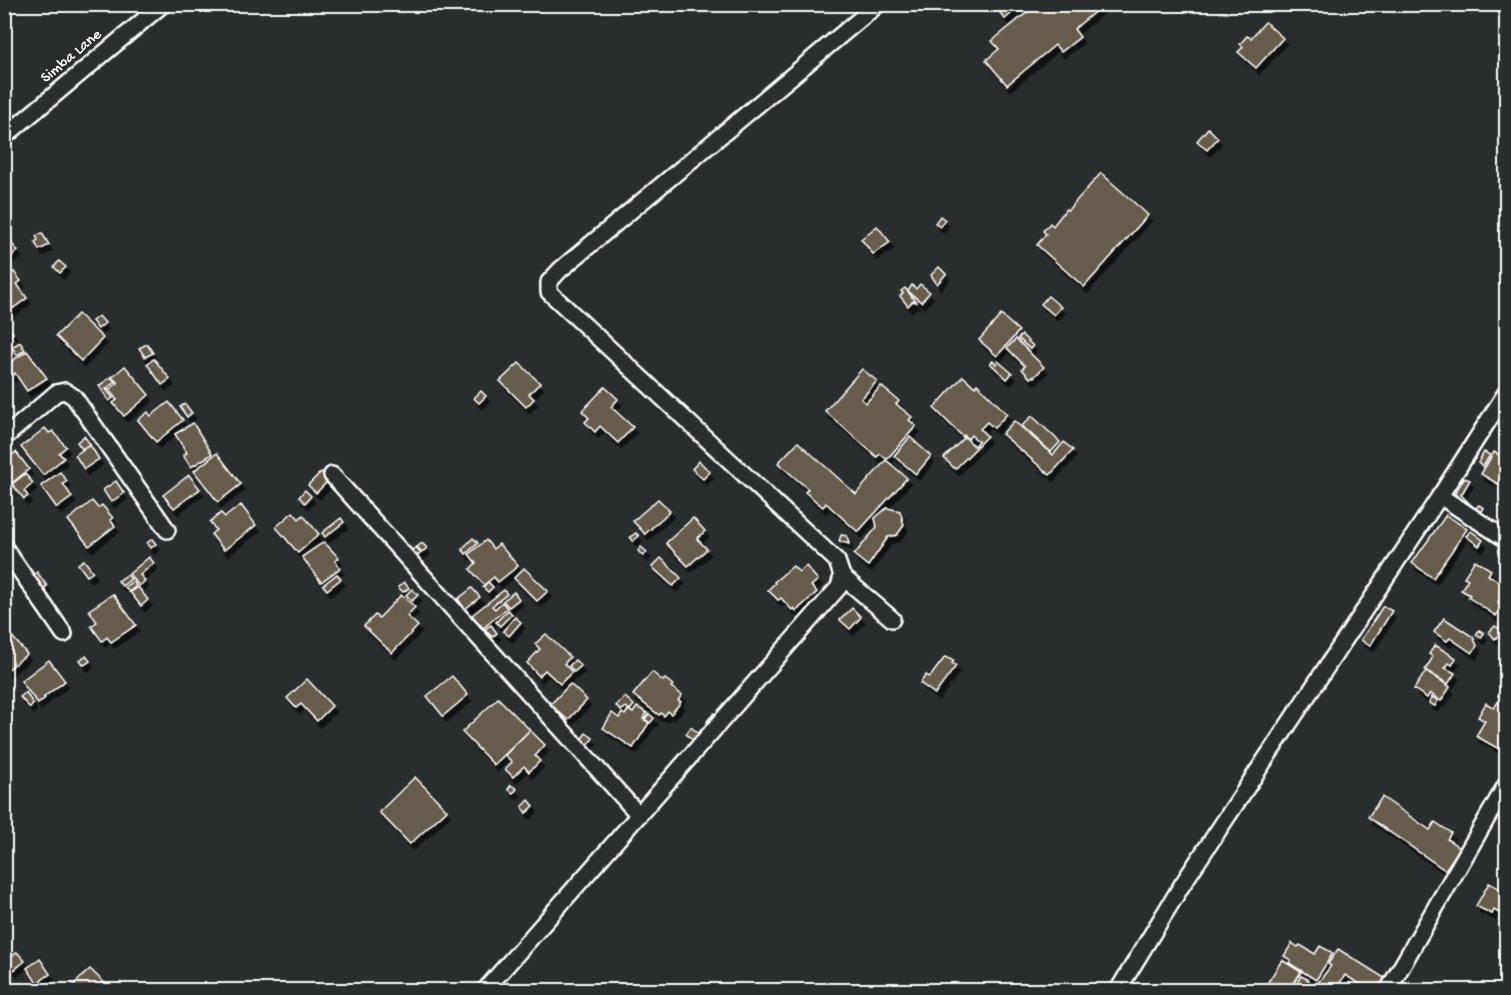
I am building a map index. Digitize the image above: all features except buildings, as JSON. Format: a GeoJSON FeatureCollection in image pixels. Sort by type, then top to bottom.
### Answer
{"type":"FeatureCollection","features":[{"type":"Feature","properties":{"kind":"street","name":"Simba Lane"},"geometry":{"type":"LineString","coordinates":[[4,137],[163,4]]}},
{"type":"Feature","properties":{"kind":"street"},"geometry":{"type":"LineString","coordinates":[[878,4],[560,270],[549,282],[549,292],[837,561],[842,576],[892,619]]}},
{"type":"Feature","properties":{"kind":"street"},"geometry":{"type":"LineString","coordinates":[[4,438],[56,393],[64,391],[74,397],[167,530]]}},
{"type":"Feature","properties":{"kind":"street"},"geometry":{"type":"LineString","coordinates":[[1118,990],[1182,885],[1506,393]]}},
{"type":"Feature","properties":{"kind":"street"},"geometry":{"type":"LineString","coordinates":[[333,475],[638,814]]}},
{"type":"Feature","properties":{"kind":"street"},"geometry":{"type":"LineString","coordinates":[[1440,496],[1506,539]]}},
{"type":"Feature","properties":{"kind":"street"},"geometry":{"type":"LineString","coordinates":[[4,547],[64,633]]}},
{"type":"Feature","properties":{"kind":"street"},"geometry":{"type":"LineString","coordinates":[[484,990],[839,587],[842,576]]}},
{"type":"Feature","properties":{"kind":"street"},"geometry":{"type":"LineString","coordinates":[[1388,990],[1506,785]]}}]}
